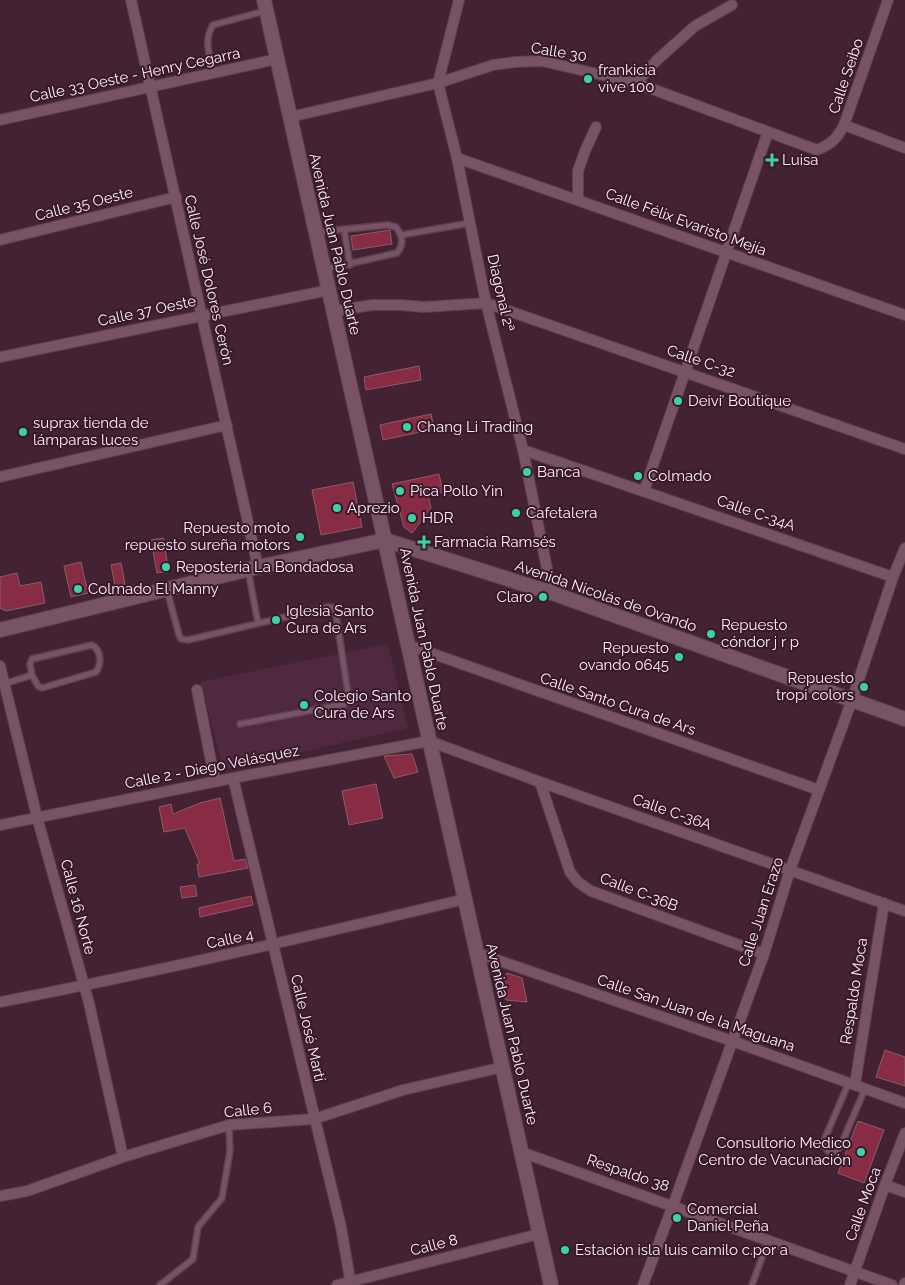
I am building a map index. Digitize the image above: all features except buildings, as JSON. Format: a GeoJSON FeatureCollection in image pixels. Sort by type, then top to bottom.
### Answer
{"type":"FeatureCollection","features":[{"type":"Feature","properties":{"kind":"main road","name":"Avenida Juan Pablo Duarte"},"geometry":{"type":"LineString","coordinates":[[265,5],[551,1285]]}},
{"type":"Feature","properties":{"kind":"main road","name":"Avenida Nicolás de Ovando"},"geometry":{"type":"LineString","coordinates":[[0,630],[253,568],[385,540],[552,593],[905,719]]}},
{"type":"Feature","properties":{"kind":"street","name":"Calle José Dolores Cerón"},"geometry":{"type":"LineString","coordinates":[[132,0],[226,425],[253,568]]}},
{"type":"Feature","properties":{"kind":"street","name":"Diagonal 2ª"},"geometry":{"type":"LineString","coordinates":[[459,0],[438,83],[457,158],[486,303],[523,450],[552,593]]}},
{"type":"Feature","properties":{"kind":"street","name":"Calle Seibo"},"geometry":{"type":"LineString","coordinates":[[817,150],[828,146],[837,139],[844,126],[888,0]]}},
{"type":"Feature","properties":{"kind":"street"},"geometry":{"type":"LineString","coordinates":[[636,83],[656,61],[695,26],[732,5]]}},
{"type":"Feature","properties":{"kind":"street","name":"Calle 33 Oeste - Henry Cegarra"},"geometry":{"type":"LineString","coordinates":[[0,120],[277,59]]}},
{"type":"Feature","properties":{"kind":"street","name":"Calle 30"},"geometry":{"type":"LineString","coordinates":[[290,117],[438,83],[492,65],[516,62],[542,62],[636,83],[817,150]]}},
{"type":"Feature","properties":{"kind":"street"},"geometry":{"type":"LineString","coordinates":[[844,126],[905,148]]}},
{"type":"Feature","properties":{"kind":"street"},"geometry":{"type":"LineString","coordinates":[[578,200],[578,171],[596,127]]}},
{"type":"Feature","properties":{"kind":"street"},"geometry":{"type":"LineString","coordinates":[[644,491],[768,132]]}},
{"type":"Feature","properties":{"kind":"street","name":"Calle Félix Evaristo Mejía"},"geometry":{"type":"LineString","coordinates":[[457,158],[905,315]]}},
{"type":"Feature","properties":{"kind":"street","name":"Calle 35 Oeste"},"geometry":{"type":"LineString","coordinates":[[0,240],[176,197]]}},
{"type":"Feature","properties":{"kind":"street","name":"Calle 37 Oeste"},"geometry":{"type":"LineString","coordinates":[[0,357],[329,290]]}},
{"type":"Feature","properties":{"kind":"street"},"geometry":{"type":"LineString","coordinates":[[334,310],[372,305],[424,307],[486,303]]}},
{"type":"Feature","properties":{"kind":"street","name":"Calle C-32"},"geometry":{"type":"LineString","coordinates":[[486,303],[905,449]]}},
{"type":"Feature","properties":{"kind":"street"},"geometry":{"type":"LineString","coordinates":[[0,477],[226,425]]}},
{"type":"Feature","properties":{"kind":"street","name":"Calle C-34A"},"geometry":{"type":"LineString","coordinates":[[523,450],[893,577]]}},
{"type":"Feature","properties":{"kind":"street","name":"Calle Juan Erazo"},"geometry":{"type":"LineString","coordinates":[[642,1285],[764,954],[790,870],[852,700],[893,577],[905,548]]}},
{"type":"Feature","properties":{"kind":"street","name":"Calle Santo Cura de Ars"},"geometry":{"type":"LineString","coordinates":[[408,645],[818,790]]}},
{"type":"Feature","properties":{"kind":"street","name":"Calle 16 Norte"},"geometry":{"type":"LineString","coordinates":[[0,666],[37,817],[84,986],[123,1157]]}},
{"type":"Feature","properties":{"kind":"street"},"geometry":{"type":"LineString","coordinates":[[197,690],[215,781]]}},
{"type":"Feature","properties":{"kind":"street","name":"Calle 2 - Diego Velásquez"},"geometry":{"type":"LineString","coordinates":[[0,825],[215,781],[429,741]]}},
{"type":"Feature","properties":{"kind":"street","name":"Calle C-36A"},"geometry":{"type":"LineString","coordinates":[[429,741],[905,910]]}},
{"type":"Feature","properties":{"kind":"street","name":"Calle José Martí"},"geometry":{"type":"LineString","coordinates":[[233,778],[341,1227],[351,1283]]}},
{"type":"Feature","properties":{"kind":"street","name":"Calle C-36B"},"geometry":{"type":"LineString","coordinates":[[540,782],[570,872],[578,882],[591,890],[764,954]]}},
{"type":"Feature","properties":{"kind":"street","name":"Calle 4"},"geometry":{"type":"LineString","coordinates":[[0,1002],[84,986],[273,945],[465,899]]}},
{"type":"Feature","properties":{"kind":"street","name":"Respaldo Moca"},"geometry":{"type":"LineString","coordinates":[[852,1083],[884,903]]}},
{"type":"Feature","properties":{"kind":"street","name":"Calle San Juan de la Maguana"},"geometry":{"type":"LineString","coordinates":[[477,953],[905,1103]]}},
{"type":"Feature","properties":{"kind":"street","name":"Calle 6"},"geometry":{"type":"LineString","coordinates":[[0,1196],[27,1191],[123,1157],[229,1125],[314,1119],[403,1090],[503,1068]]}},
{"type":"Feature","properties":{"kind":"street","name":"Calle Moca"},"geometry":{"type":"LineString","coordinates":[[850,1285],[905,1133]]}},
{"type":"Feature","properties":{"kind":"street","name":"Respaldo 38"},"geometry":{"type":"LineString","coordinates":[[522,1152],[892,1285]]}},
{"type":"Feature","properties":{"kind":"street"},"geometry":{"type":"LineString","coordinates":[[885,1185],[905,1192]]}},
{"type":"Feature","properties":{"kind":"street","name":"Calle 8"},"geometry":{"type":"LineString","coordinates":[[337,1285],[539,1234]]}},
{"type":"Feature","properties":{"kind":"lane"},"geometry":{"type":"LineString","coordinates":[[213,74],[207,42],[208,33],[213,25],[265,5]]}},
{"type":"Feature","properties":{"kind":"lane"},"geometry":{"type":"LineString","coordinates":[[401,235],[470,223]]}},
{"type":"Feature","properties":{"kind":"lane"},"geometry":{"type":"LineString","coordinates":[[316,232],[388,225],[396,227],[403,242],[398,253],[350,265],[324,269]]}},
{"type":"Feature","properties":{"kind":"lane"},"geometry":{"type":"LineString","coordinates":[[344,229],[350,265]]}},
{"type":"Feature","properties":{"kind":"lane"},"geometry":{"type":"LineString","coordinates":[[253,568],[258,623]]}},
{"type":"Feature","properties":{"kind":"lane"},"geometry":{"type":"LineString","coordinates":[[166,589],[181,639],[188,640],[328,607],[335,608],[349,700],[346,704],[240,724]]}},
{"type":"Feature","properties":{"kind":"lane"},"geometry":{"type":"LineString","coordinates":[[92,645],[97,648],[99,653],[100,666],[96,672],[42,688],[38,686],[32,675],[30,664],[32,659],[92,645]]}},
{"type":"Feature","properties":{"kind":"lane"},"geometry":{"type":"LineString","coordinates":[[4,684],[32,675]]}},
{"type":"Feature","properties":{"kind":"lane"},"geometry":{"type":"LineString","coordinates":[[852,1083],[825,1138],[824,1146],[828,1151],[835,1152],[840,1147],[865,1088]]}},
{"type":"Feature","properties":{"kind":"lane"},"geometry":{"type":"LineString","coordinates":[[160,1285],[193,1259],[198,1227],[222,1198],[230,1151],[229,1125]]}},
{"type":"Feature","properties":{"kind":"lane"},"geometry":{"type":"LineString","coordinates":[[752,1285],[768,1240]]}},
{"type":"Feature","properties":{"kind":"shaded area","name":"Colegio Santo Cura de Ars"},"geometry":{"type":"Polygon","coordinates":[[[388,644],[408,728],[224,770],[200,682],[388,644]]]}},
{"type":"Feature","properties":{"kind":"place","name":"frankicia vive 100"},"geometry":{"type":"Point","coordinates":[588,79]}},
{"type":"Feature","properties":{"kind":"place","name":"Luisa"},"geometry":{"type":"Point","coordinates":[772,160]}},
{"type":"Feature","properties":{"kind":"place","name":"Deivi’ Boutique"},"geometry":{"type":"Point","coordinates":[678,401]}},
{"type":"Feature","properties":{"kind":"place","name":"Chang Li Trading"},"geometry":{"type":"Point","coordinates":[407,427]}},
{"type":"Feature","properties":{"kind":"place","name":"suprax tienda de lámparas luces"},"geometry":{"type":"Point","coordinates":[23,432]}},
{"type":"Feature","properties":{"kind":"place","name":"Banca"},"geometry":{"type":"Point","coordinates":[527,472]}},
{"type":"Feature","properties":{"kind":"place","name":"Colmado"},"geometry":{"type":"Point","coordinates":[638,476]}},
{"type":"Feature","properties":{"kind":"place","name":"Pica Pollo Yin"},"geometry":{"type":"Point","coordinates":[400,491]}},
{"type":"Feature","properties":{"kind":"place","name":"Aprezio"},"geometry":{"type":"Point","coordinates":[337,508]}},
{"type":"Feature","properties":{"kind":"place","name":"Cafetalera"},"geometry":{"type":"Point","coordinates":[516,513]}},
{"type":"Feature","properties":{"kind":"place","name":"HDR"},"geometry":{"type":"Point","coordinates":[412,518]}},
{"type":"Feature","properties":{"kind":"place","name":"Repuesto moto repuesto sureña motors"},"geometry":{"type":"Point","coordinates":[300,537]}},
{"type":"Feature","properties":{"kind":"place","name":"Farmacia Ramsés"},"geometry":{"type":"Point","coordinates":[424,542]}},
{"type":"Feature","properties":{"kind":"place","name":"Reposteria La Bondadosa"},"geometry":{"type":"Point","coordinates":[166,567]}},
{"type":"Feature","properties":{"kind":"place","name":"Colmado El Manny"},"geometry":{"type":"Point","coordinates":[78,589]}},
{"type":"Feature","properties":{"kind":"place","name":"Claro"},"geometry":{"type":"Point","coordinates":[543,597]}},
{"type":"Feature","properties":{"kind":"place","name":"Iglesia Santo Cura de Ars"},"geometry":{"type":"Point","coordinates":[276,620]}},
{"type":"Feature","properties":{"kind":"place","name":"Repuesto cóndor j r p"},"geometry":{"type":"Point","coordinates":[711,634]}},
{"type":"Feature","properties":{"kind":"place","name":"Repuesto ovando 0645"},"geometry":{"type":"Point","coordinates":[679,657]}},
{"type":"Feature","properties":{"kind":"place","name":"Repuesto tropi colors"},"geometry":{"type":"Point","coordinates":[864,687]}},
{"type":"Feature","properties":{"kind":"place","name":"Colegio Santo Cura de Ars"},"geometry":{"type":"Point","coordinates":[304,705]}},
{"type":"Feature","properties":{"kind":"place","name":"Consultorio Medico Centro de Vacunación"},"geometry":{"type":"Point","coordinates":[861,1152]}},
{"type":"Feature","properties":{"kind":"place","name":"Comercial Daniel Peña"},"geometry":{"type":"Point","coordinates":[677,1218]}},
{"type":"Feature","properties":{"kind":"place","name":"Estación isla luis camilo c.por a"},"geometry":{"type":"Point","coordinates":[565,1250]}}]}
